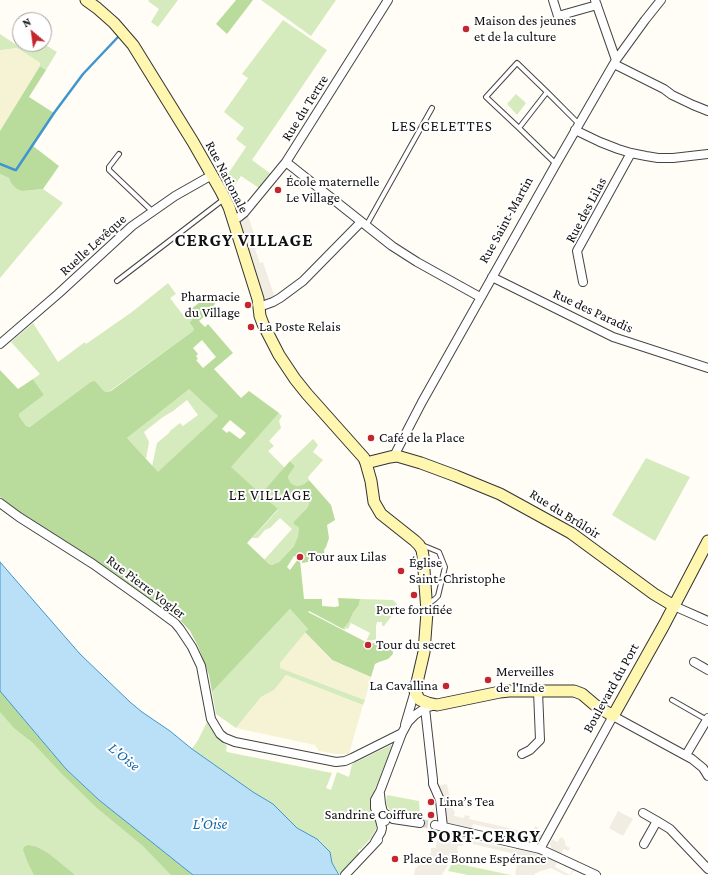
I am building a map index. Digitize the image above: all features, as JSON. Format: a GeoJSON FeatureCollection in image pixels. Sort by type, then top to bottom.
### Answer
{"type":"FeatureCollection","features":[{"type":"Feature","properties":{"kind":"street","name":"Rue Nationale"},"geometry":{"type":"LineString","coordinates":[[86,0],[114,23],[133,45],[225,198],[258,300],[261,320],[288,370],[307,394],[361,454],[366,463]]}},
{"type":"Feature","properties":{"kind":"street","name":"Rue du Tertre"},"geometry":{"type":"LineString","coordinates":[[233,219],[240,217],[244,213],[286,162],[388,0]]}},
{"type":"Feature","properties":{"kind":"street"},"geometry":{"type":"LineString","coordinates":[[553,0],[558,16],[596,2],[615,62],[672,95],[708,110]]}},
{"type":"Feature","properties":{"kind":"street","name":"Rue Saint-Martin"},"geometry":{"type":"LineString","coordinates":[[390,457],[615,62],[661,0]]}},
{"type":"Feature","properties":{"kind":"street"},"geometry":{"type":"LineString","coordinates":[[577,127],[600,142],[631,153],[658,158],[674,158],[708,154]]}},
{"type":"Feature","properties":{"kind":"street","name":"Rue des Lilas"},"geometry":{"type":"LineString","coordinates":[[584,282],[577,251],[631,153]]}},
{"type":"Feature","properties":{"kind":"street"},"geometry":{"type":"LineString","coordinates":[[286,162],[392,246],[480,298]]}},
{"type":"Feature","properties":{"kind":"street","name":"Ruelle Levêque"},"geometry":{"type":"LineString","coordinates":[[0,344],[58,294],[132,226],[152,211],[212,175]]}},
{"type":"Feature","properties":{"kind":"street"},"geometry":{"type":"LineString","coordinates":[[259,307],[280,298],[303,281],[363,224]]}},
{"type":"Feature","properties":{"kind":"street","name":"Rue des Paradis"},"geometry":{"type":"LineString","coordinates":[[492,277],[613,337],[708,368]]}},
{"type":"Feature","properties":{"kind":"street"},"geometry":{"type":"LineString","coordinates":[[375,842],[382,828],[375,806],[375,800],[380,791],[403,731],[415,691],[424,652],[427,608],[424,556],[420,547],[416,542],[380,514],[374,502],[372,486],[366,463],[390,457]]}},
{"type":"Feature","properties":{"kind":"street","name":"Rue du Brûloir"},"geometry":{"type":"LineString","coordinates":[[390,457],[421,463],[484,487],[513,500],[571,532],[654,594],[674,606],[708,621]]}},
{"type":"Feature","properties":{"kind":"street","name":"Rue Pierre Vogler"},"geometry":{"type":"LineString","coordinates":[[0,503],[19,517],[88,561],[175,623],[192,647],[201,666],[211,718],[216,729],[225,738],[235,742],[336,762],[352,758],[403,731]]}},
{"type":"Feature","properties":{"kind":"street","name":"Boulevard du Port"},"geometry":{"type":"LineString","coordinates":[[540,849],[674,606],[708,541]]}},
{"type":"Feature","properties":{"kind":"street"},"geometry":{"type":"LineString","coordinates":[[694,662],[708,670]]}},
{"type":"Feature","properties":{"kind":"street"},"geometry":{"type":"LineString","coordinates":[[415,691],[422,701],[438,705]]}},
{"type":"Feature","properties":{"kind":"street"},"geometry":{"type":"LineString","coordinates":[[522,754],[530,750],[540,740],[538,691]]}},
{"type":"Feature","properties":{"kind":"street"},"geometry":{"type":"LineString","coordinates":[[403,731],[411,718],[419,712],[425,708],[438,705],[500,692],[580,692],[595,705],[613,716],[686,755],[698,763],[708,776]]}},
{"type":"Feature","properties":{"kind":"street"},"geometry":{"type":"LineString","coordinates":[[425,708],[433,784],[440,800],[439,826],[540,849],[596,875]]}},
{"type":"Feature","properties":{"kind":"street"},"geometry":{"type":"LineString","coordinates":[[686,755],[708,719]]}},
{"type":"Feature","properties":{"kind":"street"},"geometry":{"type":"LineString","coordinates":[[347,873],[386,829],[380,791]]}},
{"type":"Feature","properties":{"kind":"street"},"geometry":{"type":"LineString","coordinates":[[383,812],[393,819],[416,823]]}},
{"type":"Feature","properties":{"kind":"street"},"geometry":{"type":"LineString","coordinates":[[643,813],[670,829],[708,869]]}},
{"type":"Feature","properties":{"kind":"street"},"geometry":{"type":"LineString","coordinates":[[644,844],[657,821]]}},
{"type":"Feature","properties":{"kind":"lane"},"geometry":{"type":"LineString","coordinates":[[556,164],[486,98],[517,63],[547,92],[577,127]]}},
{"type":"Feature","properties":{"kind":"lane"},"geometry":{"type":"LineString","coordinates":[[519,128],[547,92]]}},
{"type":"Feature","properties":{"kind":"lane"},"geometry":{"type":"LineString","coordinates":[[363,224],[432,108]]}},
{"type":"Feature","properties":{"kind":"lane"},"geometry":{"type":"LineString","coordinates":[[119,154],[108,169],[152,211]]}},
{"type":"Feature","properties":{"kind":"lane"},"geometry":{"type":"LineString","coordinates":[[117,281],[225,198]]}},
{"type":"Feature","properties":{"kind":"lane"},"geometry":{"type":"LineString","coordinates":[[416,542],[439,552],[445,568],[438,596],[427,608]]}},
{"type":"Feature","properties":{"kind":"lane"},"geometry":{"type":"LineString","coordinates":[[672,700],[708,719]]}},
{"type":"Feature","properties":{"kind":"shaded area"},"geometry":{"type":"Polygon","coordinates":[[[12,49],[12,52],[23,52],[39,62],[40,66],[0,131],[0,50],[12,49]]]}},
{"type":"Feature","properties":{"kind":"shaded area"},"geometry":{"type":"Polygon","coordinates":[[[247,213],[259,248],[255,249],[260,263],[263,262],[275,298],[267,301],[261,298],[239,226],[240,222],[247,213]]]}},
{"type":"Feature","properties":{"kind":"shaded area"},"geometry":{"type":"Polygon","coordinates":[[[305,632],[331,660],[371,677],[365,700],[280,668],[280,663],[305,632]]]}},
{"type":"Feature","properties":{"kind":"shaded area"},"geometry":{"type":"Polygon","coordinates":[[[286,675],[363,705],[349,754],[336,754],[319,751],[315,745],[236,728],[261,697],[274,690],[286,675]]]}},
{"type":"Feature","properties":{"kind":"shaded area"},"geometry":{"type":"Polygon","coordinates":[[[447,784],[452,808],[455,812],[454,816],[464,818],[465,815],[470,816],[469,819],[527,832],[534,829],[535,826],[539,828],[537,832],[543,835],[539,840],[534,843],[530,843],[520,840],[521,835],[473,824],[471,830],[448,827],[445,823],[436,786],[447,784]]]}},
{"type":"Feature","properties":{"kind":"shaded area"},"geometry":{"type":"Polygon","coordinates":[[[618,811],[633,819],[623,836],[609,828],[618,811]]]}},
{"type":"Feature","properties":{"kind":"shaded area"},"geometry":{"type":"Polygon","coordinates":[[[434,829],[465,836],[465,839],[516,850],[516,847],[538,853],[557,862],[555,867],[570,875],[565,875],[551,868],[535,873],[535,875],[515,875],[518,859],[515,854],[464,842],[463,846],[458,846],[458,853],[456,853],[455,858],[460,859],[459,864],[449,863],[442,875],[414,875],[415,869],[431,853],[431,848],[436,848],[437,838],[433,837],[434,829]]]}},
{"type":"Feature","properties":{"kind":"shaded area"},"geometry":{"type":"Polygon","coordinates":[[[561,837],[564,839],[566,846],[570,848],[568,851],[564,849],[561,854],[552,849],[550,844],[552,839],[557,842],[561,837]]]}},
{"type":"Feature","properties":{"kind":"green space"},"geometry":{"type":"Polygon","coordinates":[[[178,0],[158,27],[151,22],[159,9],[148,1],[178,0]]]}},
{"type":"Feature","properties":{"kind":"green space"},"geometry":{"type":"Polygon","coordinates":[[[236,0],[253,0],[227,34],[216,24],[236,0]]]}},
{"type":"Feature","properties":{"kind":"green space"},"geometry":{"type":"Polygon","coordinates":[[[261,0],[336,0],[311,36],[261,0]]]}},
{"type":"Feature","properties":{"kind":"green space"},"geometry":{"type":"Polygon","coordinates":[[[283,20],[327,50],[252,160],[271,174],[259,188],[241,176],[228,195],[222,183],[246,147],[236,139],[244,128],[224,112],[248,78],[242,74],[283,20]]]}},
{"type":"Feature","properties":{"kind":"green space"},"geometry":{"type":"Polygon","coordinates":[[[0,34],[12,42],[12,49],[0,50],[0,34]]]}},
{"type":"Feature","properties":{"kind":"green space"},"geometry":{"type":"Polygon","coordinates":[[[52,49],[57,52],[46,70],[40,66],[39,62],[23,52],[52,52],[52,49]]]}},
{"type":"Feature","properties":{"kind":"green space"},"geometry":{"type":"Polygon","coordinates":[[[40,66],[46,70],[29,97],[54,113],[33,146],[59,166],[43,189],[23,191],[17,189],[11,183],[9,178],[0,174],[0,131],[40,66]]]}},
{"type":"Feature","properties":{"kind":"green space"},"geometry":{"type":"Polygon","coordinates":[[[516,94],[526,103],[517,115],[507,104],[516,94]]]}},
{"type":"Feature","properties":{"kind":"green space"},"geometry":{"type":"Polygon","coordinates":[[[0,174],[9,178],[11,183],[23,191],[43,189],[63,203],[0,278],[0,174]]]}},
{"type":"Feature","properties":{"kind":"green space"},"geometry":{"type":"Polygon","coordinates":[[[168,283],[176,294],[170,298],[183,315],[186,313],[192,320],[189,322],[194,329],[193,331],[110,391],[104,391],[96,382],[30,427],[26,426],[19,414],[44,395],[33,379],[40,374],[11,342],[33,323],[58,362],[85,342],[86,344],[132,312],[168,283]]]}},
{"type":"Feature","properties":{"kind":"green space"},"geometry":{"type":"Polygon","coordinates":[[[205,298],[207,301],[211,299],[215,303],[213,309],[199,321],[205,327],[208,324],[233,353],[214,369],[241,398],[249,391],[279,413],[231,467],[261,494],[290,461],[295,466],[288,476],[291,483],[298,486],[309,480],[331,505],[335,520],[327,525],[329,538],[324,550],[325,559],[302,563],[304,557],[303,554],[300,553],[297,557],[294,556],[287,567],[290,570],[298,559],[300,560],[304,599],[322,599],[322,606],[335,607],[339,606],[338,598],[360,599],[359,605],[343,629],[309,611],[308,612],[366,642],[365,646],[367,649],[372,647],[372,643],[384,642],[384,645],[392,644],[393,654],[388,659],[375,664],[371,677],[332,660],[305,632],[308,629],[290,609],[212,692],[209,675],[198,646],[190,631],[180,620],[159,607],[117,575],[26,517],[0,497],[0,370],[18,389],[33,379],[44,395],[19,414],[26,426],[30,427],[91,382],[96,382],[104,391],[111,391],[193,331],[194,329],[189,322],[192,320],[186,313],[205,298]],[[202,340],[193,348],[198,354],[196,356],[198,359],[196,360],[203,368],[216,357],[202,340]],[[189,389],[127,438],[158,472],[218,416],[189,389]],[[230,420],[222,429],[227,433],[229,431],[240,439],[246,433],[230,420]],[[279,493],[270,494],[266,499],[278,509],[247,543],[269,564],[272,565],[279,562],[294,546],[298,537],[299,528],[293,523],[309,504],[306,498],[289,497],[279,493]]]}},
{"type":"Feature","properties":{"kind":"green space"},"geometry":{"type":"Polygon","coordinates":[[[189,388],[218,416],[158,473],[152,466],[157,443],[180,423],[183,426],[198,415],[187,400],[144,432],[149,442],[146,459],[127,438],[189,388]]]}},
{"type":"Feature","properties":{"kind":"green space"},"geometry":{"type":"Polygon","coordinates":[[[279,413],[282,416],[279,421],[281,428],[269,441],[274,446],[268,451],[285,468],[261,494],[230,467],[279,413]]]}},
{"type":"Feature","properties":{"kind":"green space"},"geometry":{"type":"Polygon","coordinates":[[[313,439],[318,445],[313,452],[323,460],[308,477],[309,480],[298,486],[294,485],[288,478],[288,475],[295,466],[290,461],[313,439]]]}},
{"type":"Feature","properties":{"kind":"green space"},"geometry":{"type":"Polygon","coordinates":[[[646,458],[690,477],[655,541],[612,515],[646,458]]]}},
{"type":"Feature","properties":{"kind":"green space"},"geometry":{"type":"Polygon","coordinates":[[[275,492],[289,497],[306,498],[309,504],[294,523],[299,528],[299,537],[294,546],[279,562],[272,565],[264,560],[292,529],[280,518],[270,528],[265,530],[258,538],[252,538],[278,510],[266,499],[270,494],[275,492]]]}},
{"type":"Feature","properties":{"kind":"green space"},"geometry":{"type":"Polygon","coordinates":[[[360,599],[393,600],[397,604],[397,609],[384,626],[382,626],[382,622],[377,622],[376,640],[366,641],[370,633],[351,623],[348,629],[343,629],[359,605],[360,599]]]}},
{"type":"Feature","properties":{"kind":"green space"},"geometry":{"type":"Polygon","coordinates":[[[290,609],[308,629],[280,663],[280,668],[365,700],[363,705],[286,675],[274,690],[261,697],[236,728],[216,714],[212,692],[290,609]]]}},
{"type":"Feature","properties":{"kind":"green space"},"geometry":{"type":"Polygon","coordinates":[[[0,691],[66,769],[99,800],[193,875],[0,875],[0,691]]]}},
{"type":"Feature","properties":{"kind":"green space"},"geometry":{"type":"Polygon","coordinates":[[[0,691],[66,769],[99,800],[193,875],[171,875],[143,846],[97,808],[32,742],[14,728],[0,712],[0,691]]]}},
{"type":"Feature","properties":{"kind":"green space"},"geometry":{"type":"Polygon","coordinates":[[[207,722],[212,727],[217,737],[227,746],[227,752],[332,773],[326,788],[331,790],[337,772],[349,777],[352,764],[391,745],[392,746],[374,791],[372,804],[370,804],[376,822],[376,829],[371,838],[360,850],[359,849],[358,851],[360,854],[340,875],[332,863],[330,852],[320,841],[297,828],[273,804],[253,792],[192,749],[207,722]]]}},
{"type":"Feature","properties":{"kind":"green space"},"geometry":{"type":"Polygon","coordinates":[[[387,795],[419,801],[420,816],[397,814],[393,812],[388,808],[386,802],[387,795]]]}},
{"type":"Feature","properties":{"kind":"green space"},"geometry":{"type":"Polygon","coordinates":[[[28,845],[37,847],[48,853],[75,875],[34,875],[23,850],[24,847],[28,845]]]}},
{"type":"Feature","properties":{"kind":"green space"},"geometry":{"type":"Polygon","coordinates":[[[452,863],[511,875],[468,875],[448,871],[452,863]]]}},
{"type":"Feature","properties":{"kind":"water","name":"L’Oise"},"geometry":{"type":"Polygon","coordinates":[[[0,562],[80,654],[130,702],[192,749],[253,792],[273,804],[297,828],[317,839],[330,852],[332,863],[339,875],[193,875],[99,800],[66,769],[0,691],[0,562]]]}},
{"type":"Feature","properties":{"kind":"waterway"},"geometry":{"type":"LineString","coordinates":[[0,164],[16,170],[54,113],[83,74],[118,37]]}},
{"type":"Feature","properties":{"kind":"tunnel"},"geometry":{"type":"LineString","coordinates":[[420,823],[435,825]]}},
{"type":"Feature","properties":{"kind":"place","name":"Maison des jeunes et de la culture"},"geometry":{"type":"Point","coordinates":[466,29]}},
{"type":"Feature","properties":{"kind":"place","name":"École maternelle Le Village"},"geometry":{"type":"Point","coordinates":[278,190]}},
{"type":"Feature","properties":{"kind":"place","name":"Pharmacie du Village"},"geometry":{"type":"Point","coordinates":[248,305]}},
{"type":"Feature","properties":{"kind":"place","name":"La Poste Relais"},"geometry":{"type":"Point","coordinates":[251,327]}},
{"type":"Feature","properties":{"kind":"place","name":"Café de la Place"},"geometry":{"type":"Point","coordinates":[371,438]}},
{"type":"Feature","properties":{"kind":"place","name":"Tour aux Lilas"},"geometry":{"type":"Point","coordinates":[300,557]}},
{"type":"Feature","properties":{"kind":"place","name":"Église Saint-Christophe"},"geometry":{"type":"Point","coordinates":[401,571]}},
{"type":"Feature","properties":{"kind":"place","name":"Porte fortifiée"},"geometry":{"type":"Point","coordinates":[414,595]}},
{"type":"Feature","properties":{"kind":"place","name":"Tour du secret"},"geometry":{"type":"Point","coordinates":[368,645]}},
{"type":"Feature","properties":{"kind":"place","name":"Merveilles de l'Inde"},"geometry":{"type":"Point","coordinates":[488,680]}},
{"type":"Feature","properties":{"kind":"place","name":"La Cavallina"},"geometry":{"type":"Point","coordinates":[446,686]}},
{"type":"Feature","properties":{"kind":"place","name":"Lina’s Tea"},"geometry":{"type":"Point","coordinates":[431,802]}},
{"type":"Feature","properties":{"kind":"place","name":"Sandrine Coiffure"},"geometry":{"type":"Point","coordinates":[431,815]}},
{"type":"Feature","properties":{"kind":"place","name":"Place de Bonne Espérance"},"geometry":{"type":"Point","coordinates":[395,859]}},
{"type":"Feature","properties":{"kind":"district","name":"LES CELETTES"},"geometry":{"type":"Point","coordinates":[442,126]}},
{"type":"Feature","properties":{"kind":"district","name":"CERGY VILLAGE"},"geometry":{"type":"Point","coordinates":[244,240]}},
{"type":"Feature","properties":{"kind":"district","name":"LE VILLAGE"},"geometry":{"type":"Point","coordinates":[270,495]}},
{"type":"Feature","properties":{"kind":"district","name":"PORT-CERGY"},"geometry":{"type":"Point","coordinates":[484,836]}},
{"type":"Feature","properties":{"kind":"water label","name":"L'Oise"},"geometry":{"type":"Point","coordinates":[124,757]}}]}
